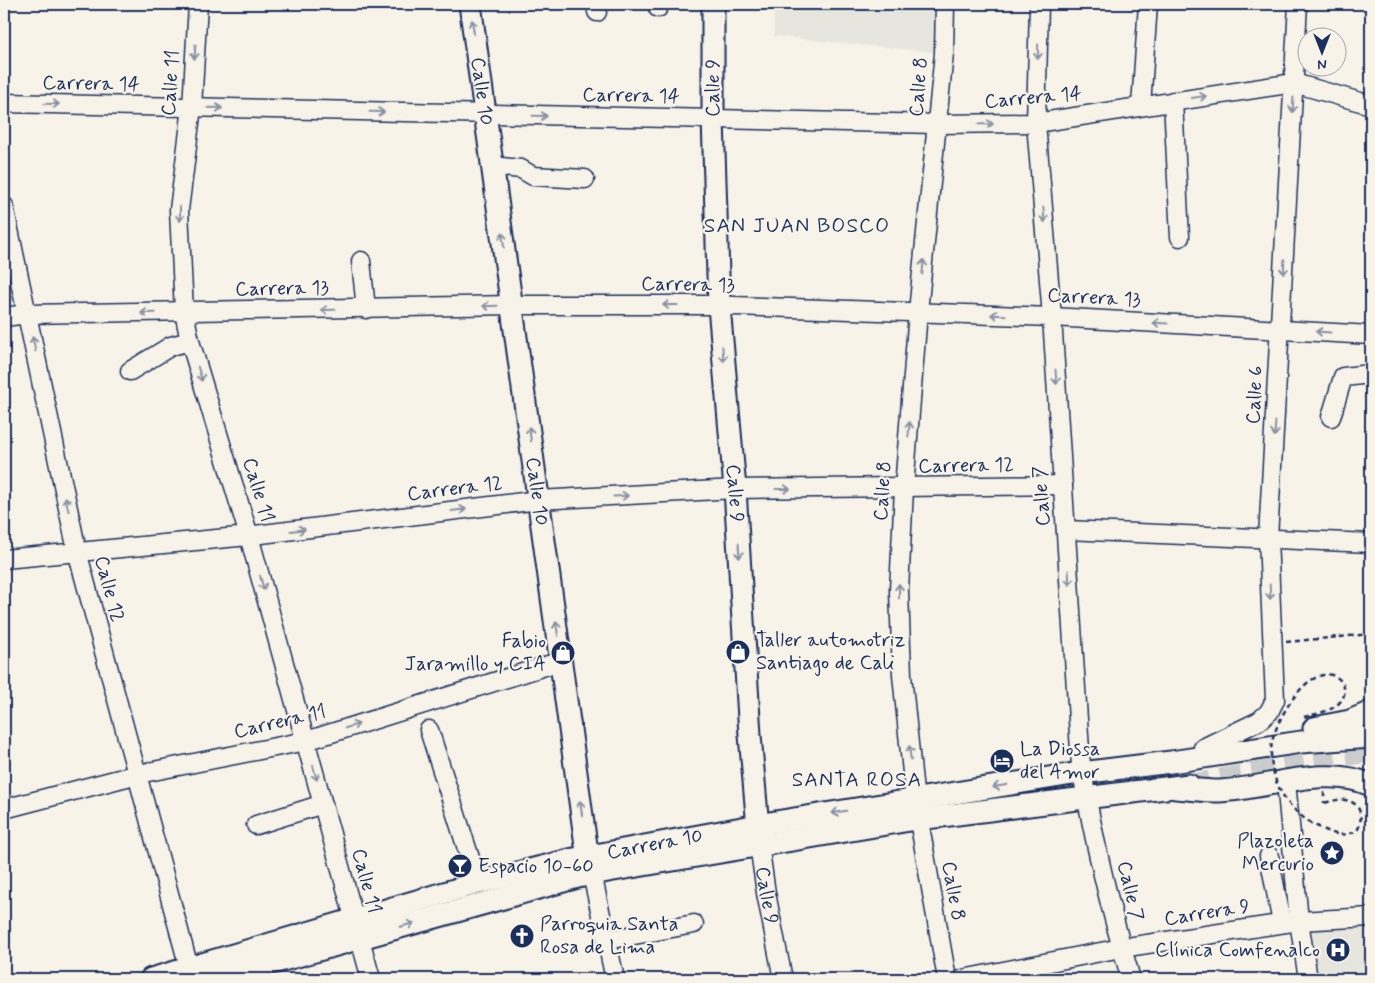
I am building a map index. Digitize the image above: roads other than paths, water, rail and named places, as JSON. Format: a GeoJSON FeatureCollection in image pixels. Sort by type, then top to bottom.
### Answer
{"type":"FeatureCollection","features":[{"type":"Feature","properties":{"kind":"main road","name":"Calle 10"},"geometry":{"type":"LineString","coordinates":[[470,4],[590,865]]}},
{"type":"Feature","properties":{"kind":"main road","name":"Calle 9"},"geometry":{"type":"LineString","coordinates":[[713,4],[713,119],[719,306],[735,489],[749,725],[758,835]]}},
{"type":"Feature","properties":{"kind":"main road"},"geometry":{"type":"LineString","coordinates":[[1175,761],[1203,748],[1335,724],[1357,719],[1371,712]]}},
{"type":"Feature","properties":{"kind":"main road"},"geometry":{"type":"LineString","coordinates":[[1175,761],[1301,742],[1371,736]]}},
{"type":"Feature","properties":{"kind":"main road","name":"Carrera 10"},"geometry":{"type":"LineString","coordinates":[[215,979],[357,929],[478,883],[917,809],[1082,773],[1175,761]]}},
{"type":"Feature","properties":{"kind":"main road","name":"Carrera 10"},"geometry":{"type":"LineString","coordinates":[[917,809],[1086,798],[1182,786],[1219,791],[1286,781],[1339,777],[1371,785]]}},
{"type":"Feature","properties":{"kind":"main road","name":"Carrera 10"},"geometry":{"type":"LineString","coordinates":[[151,979],[191,973],[590,865]]}},
{"type":"Feature","properties":{"kind":"street","name":"Calle 11"},"geometry":{"type":"LineString","coordinates":[[198,4],[192,108],[179,210],[184,312],[190,341],[249,536],[371,979]]}},
{"type":"Feature","properties":{"kind":"street","name":"Calle 8"},"geometry":{"type":"LineString","coordinates":[[946,4],[944,53],[918,312],[904,488],[899,591],[901,656],[917,809],[947,979]]}},
{"type":"Feature","properties":{"kind":"street","name":"Calle 7"},"geometry":{"type":"LineString","coordinates":[[1039,4],[1036,123],[1052,317],[1082,773],[1086,798],[1121,948],[1131,979]]}},
{"type":"Feature","properties":{"kind":"street"},"geometry":{"type":"LineString","coordinates":[[1141,106],[1148,4]]}},
{"type":"Feature","properties":{"kind":"street","name":"Calle 6"},"geometry":{"type":"LineString","coordinates":[[1203,748],[1259,720],[1268,712],[1275,700],[1268,538],[1298,4]]}},
{"type":"Feature","properties":{"kind":"street","name":"Carrera 14"},"geometry":{"type":"LineString","coordinates":[[4,103],[937,124],[1036,123],[1294,83],[1371,105]]}},
{"type":"Feature","properties":{"kind":"street"},"geometry":{"type":"LineString","coordinates":[[1173,101],[1180,237]]}},
{"type":"Feature","properties":{"kind":"street"},"geometry":{"type":"LineString","coordinates":[[493,166],[521,169],[533,176],[585,179]]}},
{"type":"Feature","properties":{"kind":"street","name":"Calle 12"},"geometry":{"type":"LineString","coordinates":[[4,206],[77,551],[191,973]]}},
{"type":"Feature","properties":{"kind":"street"},"geometry":{"type":"LineString","coordinates":[[361,261],[366,309]]}},
{"type":"Feature","properties":{"kind":"street","name":"Carrera 13"},"geometry":{"type":"LineString","coordinates":[[4,317],[28,314],[512,305],[719,306],[1052,317],[1371,335]]}},
{"type":"Feature","properties":{"kind":"street"},"geometry":{"type":"LineString","coordinates":[[130,371],[171,346],[190,341]]}},
{"type":"Feature","properties":{"kind":"street"},"geometry":{"type":"LineString","coordinates":[[1331,417],[1342,377],[1371,374]]}},
{"type":"Feature","properties":{"kind":"street","name":"Carrera 12"},"geometry":{"type":"LineString","coordinates":[[4,559],[249,536],[539,500],[735,489],[1063,485]]}},
{"type":"Feature","properties":{"kind":"street"},"geometry":{"type":"LineString","coordinates":[[1066,530],[1371,543]]}},
{"type":"Feature","properties":{"kind":"street","name":"Carrera 11"},"geometry":{"type":"LineString","coordinates":[[4,809],[138,774],[306,741],[561,661]]}},
{"type":"Feature","properties":{"kind":"street"},"geometry":{"type":"LineString","coordinates":[[429,730],[478,883]]}},
{"type":"Feature","properties":{"kind":"street"},"geometry":{"type":"LineString","coordinates":[[1286,781],[1291,922]]}},
{"type":"Feature","properties":{"kind":"street"},"geometry":{"type":"LineString","coordinates":[[256,825],[323,804]]}},
{"type":"Feature","properties":{"kind":"street","name":"Calle 9"},"geometry":{"type":"LineString","coordinates":[[758,835],[768,902],[783,979]]}},
{"type":"Feature","properties":{"kind":"street"},"geometry":{"type":"LineString","coordinates":[[1269,856],[1308,979]]}},
{"type":"Feature","properties":{"kind":"street","name":"Calle 10"},"geometry":{"type":"LineString","coordinates":[[590,865],[615,979]]}},
{"type":"Feature","properties":{"kind":"street","name":"Carrera 9"},"geometry":{"type":"LineString","coordinates":[[963,979],[1121,948],[1291,922],[1371,917]]}},
{"type":"Feature","properties":{"kind":"street"},"geometry":{"type":"LineString","coordinates":[[607,940],[694,924]]}},
{"type":"Feature","properties":{"kind":"tunnel"},"geometry":{"type":"LineString","coordinates":[[1189,785],[1371,751]]}},
{"type":"Feature","properties":{"kind":"place","name":"Taller automotriz Santiago de Cali"},"geometry":{"type":"Point","coordinates":[738,652]}},
{"type":"Feature","properties":{"kind":"place","name":"Fabio Jaramillo y CIA"},"geometry":{"type":"Point","coordinates":[563,653]}},
{"type":"Feature","properties":{"kind":"place","name":"La Diossa del Amor"},"geometry":{"type":"Point","coordinates":[1002,761]}},
{"type":"Feature","properties":{"kind":"place","name":"Plazoleta Mercurio"},"geometry":{"type":"Point","coordinates":[1332,853]}},
{"type":"Feature","properties":{"kind":"place","name":"Espacio 10-60"},"geometry":{"type":"Point","coordinates":[460,866]}},
{"type":"Feature","properties":{"kind":"place","name":"Parroquia Santa Rosa de Lima"},"geometry":{"type":"Point","coordinates":[522,936]}},
{"type":"Feature","properties":{"kind":"place","name":"Clínica Comfenalco"},"geometry":{"type":"Point","coordinates":[1338,950]}},
{"type":"Feature","properties":{"kind":"district","name":"SAN JUAN BOSCO"},"geometry":{"type":"Point","coordinates":[797,226]}},
{"type":"Feature","properties":{"kind":"district","name":"SANTA ROSA"},"geometry":{"type":"Point","coordinates":[857,780]}}]}
